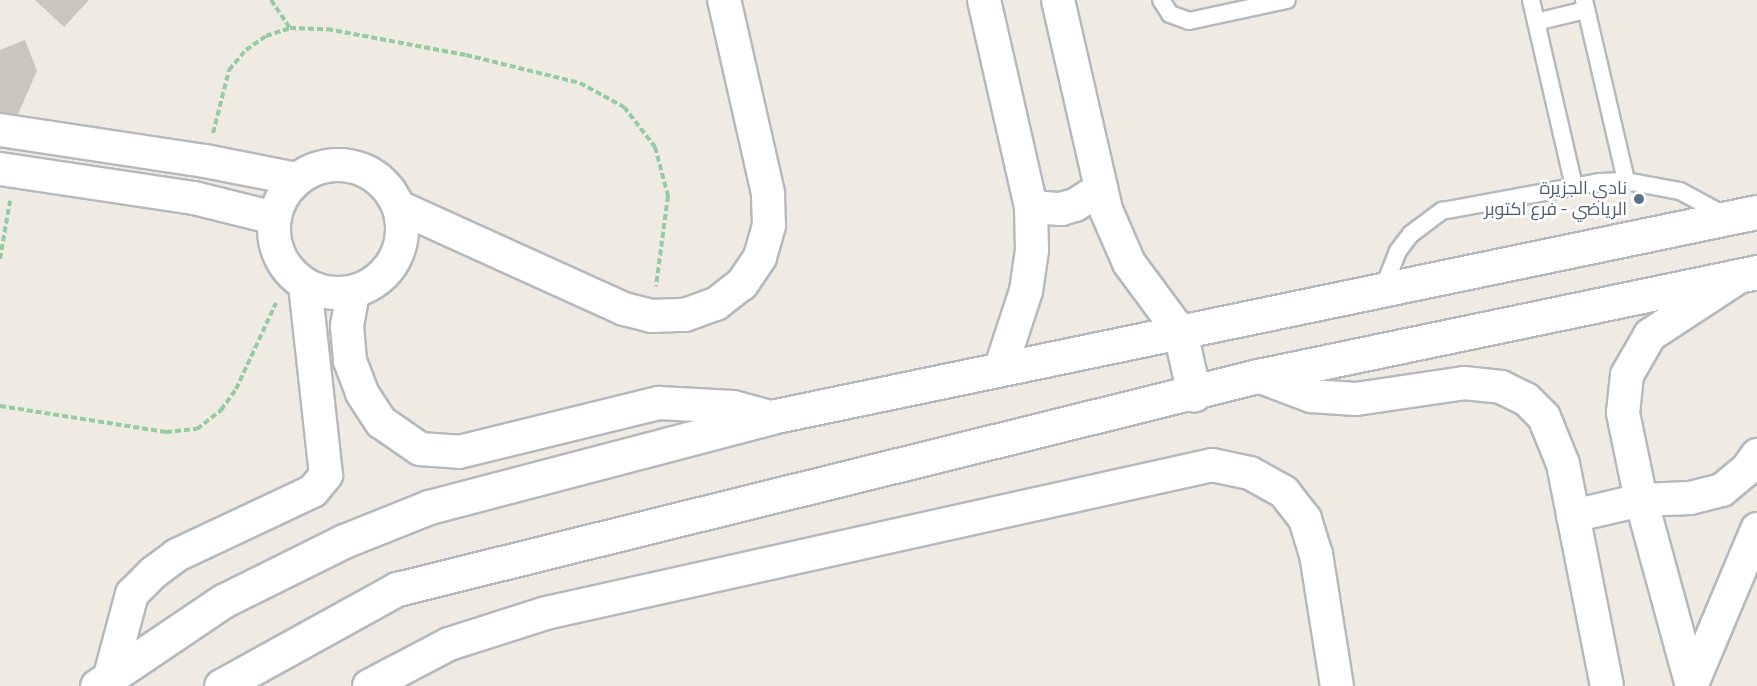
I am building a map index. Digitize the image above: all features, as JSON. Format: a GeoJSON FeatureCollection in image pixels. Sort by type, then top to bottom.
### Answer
{"type":"FeatureCollection","features":[{"type":"Feature","properties":{"kind":"street"},"geometry":{"type":"LineString","coordinates":[[399,207],[624,309],[652,316],[685,315],[716,304],[742,284],[760,257],[769,225],[768,193],[724,0]]}},
{"type":"Feature","properties":{"kind":"street"},"geometry":{"type":"LineString","coordinates":[[984,0],[1031,207],[1032,250],[1026,291],[1000,370]]}},
{"type":"Feature","properties":{"kind":"street"},"geometry":{"type":"LineString","coordinates":[[1058,0],[1101,189],[1129,263],[1180,332],[1194,394]]}},
{"type":"Feature","properties":{"kind":"street"},"geometry":{"type":"LineString","coordinates":[[0,130],[205,161],[297,179]]}},
{"type":"Feature","properties":{"kind":"street"},"geometry":{"type":"LineString","coordinates":[[325,166],[355,167],[382,182],[399,207],[402,225],[394,260],[370,285],[353,292],[320,292],[298,279],[276,247],[274,218],[279,204],[297,179],[325,166]]}},
{"type":"Feature","properties":{"kind":"street"},"geometry":{"type":"LineString","coordinates":[[7,170],[194,198],[274,218]]}},
{"type":"Feature","properties":{"kind":"street"},"geometry":{"type":"LineString","coordinates":[[1031,207],[1068,207],[1101,189]]}},
{"type":"Feature","properties":{"kind":"street"},"geometry":{"type":"LineString","coordinates":[[104,681],[223,601],[386,523],[429,507],[771,417],[1743,215]]}},
{"type":"Feature","properties":{"kind":"street"},"geometry":{"type":"LineString","coordinates":[[221,686],[397,589],[1194,394],[1258,376],[1749,274]]}},
{"type":"Feature","properties":{"kind":"street"},"geometry":{"type":"LineString","coordinates":[[1692,685],[1641,500],[1623,413],[1627,375],[1650,335],[1749,274]]}},
{"type":"Feature","properties":{"kind":"street"},"geometry":{"type":"LineString","coordinates":[[104,681],[132,594],[153,573],[177,555],[313,491],[326,475],[298,279]]}},
{"type":"Feature","properties":{"kind":"street"},"geometry":{"type":"LineString","coordinates":[[353,292],[347,326],[350,360],[362,393],[381,422],[420,449],[459,452],[659,403],[721,406],[771,417]]}},
{"type":"Feature","properties":{"kind":"street"},"geometry":{"type":"LineString","coordinates":[[1258,376],[1311,396],[1356,399],[1464,383],[1501,387],[1526,399],[1544,417],[1563,464],[1606,686]]}},
{"type":"Feature","properties":{"kind":"street"},"geometry":{"type":"LineString","coordinates":[[1573,516],[1641,500],[1690,498],[1722,490],[1749,468],[1757,455]]}},
{"type":"Feature","properties":{"kind":"street"},"geometry":{"type":"LineString","coordinates":[[369,686],[449,644],[546,613],[1212,465],[1250,473],[1284,492],[1305,519],[1316,554],[1337,686]]}},
{"type":"Feature","properties":{"kind":"street"},"geometry":{"type":"LineString","coordinates":[[1692,685],[1757,529]]}},
{"type":"Feature","properties":{"kind":"lane"},"geometry":{"type":"LineString","coordinates":[[1161,0],[1170,14],[1189,21],[1287,0]]}},
{"type":"Feature","properties":{"kind":"lane"},"geometry":{"type":"LineString","coordinates":[[1531,0],[1574,186]]}},
{"type":"Feature","properties":{"kind":"lane"},"geometry":{"type":"LineString","coordinates":[[1536,22],[1585,5],[1626,181]]}},
{"type":"Feature","properties":{"kind":"lane"},"geometry":{"type":"LineString","coordinates":[[1383,290],[1398,251],[1411,234],[1442,211],[1574,186],[1626,181],[1680,191],[1743,215]]}},
{"type":"Feature","properties":{"kind":"path"},"geometry":{"type":"LineString","coordinates":[[271,0],[290,28]]}},
{"type":"Feature","properties":{"kind":"path"},"geometry":{"type":"LineString","coordinates":[[205,161],[230,70],[252,45],[290,28],[327,30],[466,55],[580,83],[624,107],[656,147],[668,196],[652,316]]}},
{"type":"Feature","properties":{"kind":"path"},"geometry":{"type":"LineString","coordinates":[[0,259],[7,170]]}},
{"type":"Feature","properties":{"kind":"path"},"geometry":{"type":"LineString","coordinates":[[0,406],[166,432],[197,429],[221,410],[236,389],[298,279]]}},
{"type":"Feature","properties":{"kind":"building"},"geometry":{"type":"Polygon","coordinates":[[[35,0],[89,0],[64,27],[35,0]]]}},
{"type":"Feature","properties":{"kind":"building"},"geometry":{"type":"Polygon","coordinates":[[[25,40],[37,71],[18,114],[0,112],[0,50],[25,40]]]}},
{"type":"Feature","properties":{"kind":"place","name":"نادي الجزيرة الرياضي - فرع اكتوبر"},"geometry":{"type":"Point","coordinates":[1639,199]}}]}
